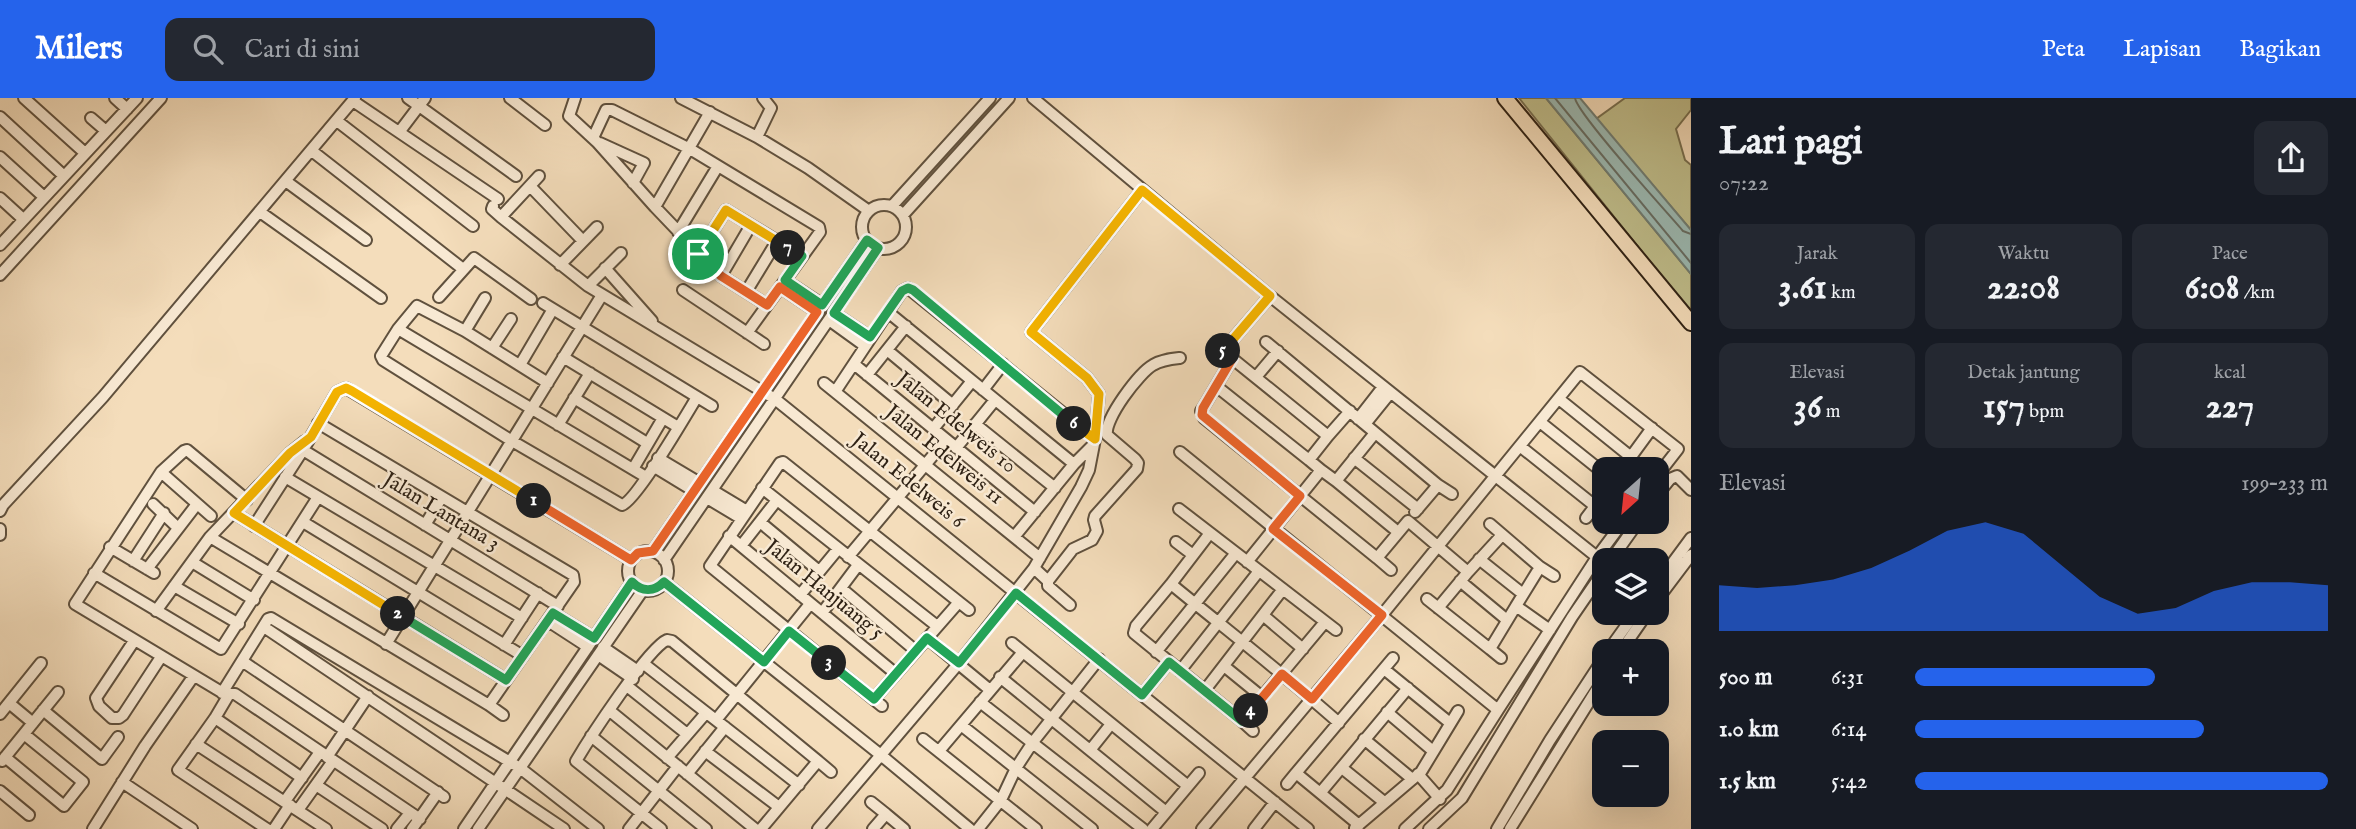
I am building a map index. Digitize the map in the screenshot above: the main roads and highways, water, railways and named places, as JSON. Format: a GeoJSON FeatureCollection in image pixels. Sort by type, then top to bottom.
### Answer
{"type":"FeatureCollection","features":[{"type":"Feature","properties":{"kind":"main road"},"geometry":{"type":"LineString","coordinates":[[1505,98],[1691,323]]}},
{"type":"Feature","properties":{"kind":"water"},"geometry":{"type":"Polygon","coordinates":[[[1546,98],[1580,98],[1691,230],[1691,274],[1546,98]]]}}]}
